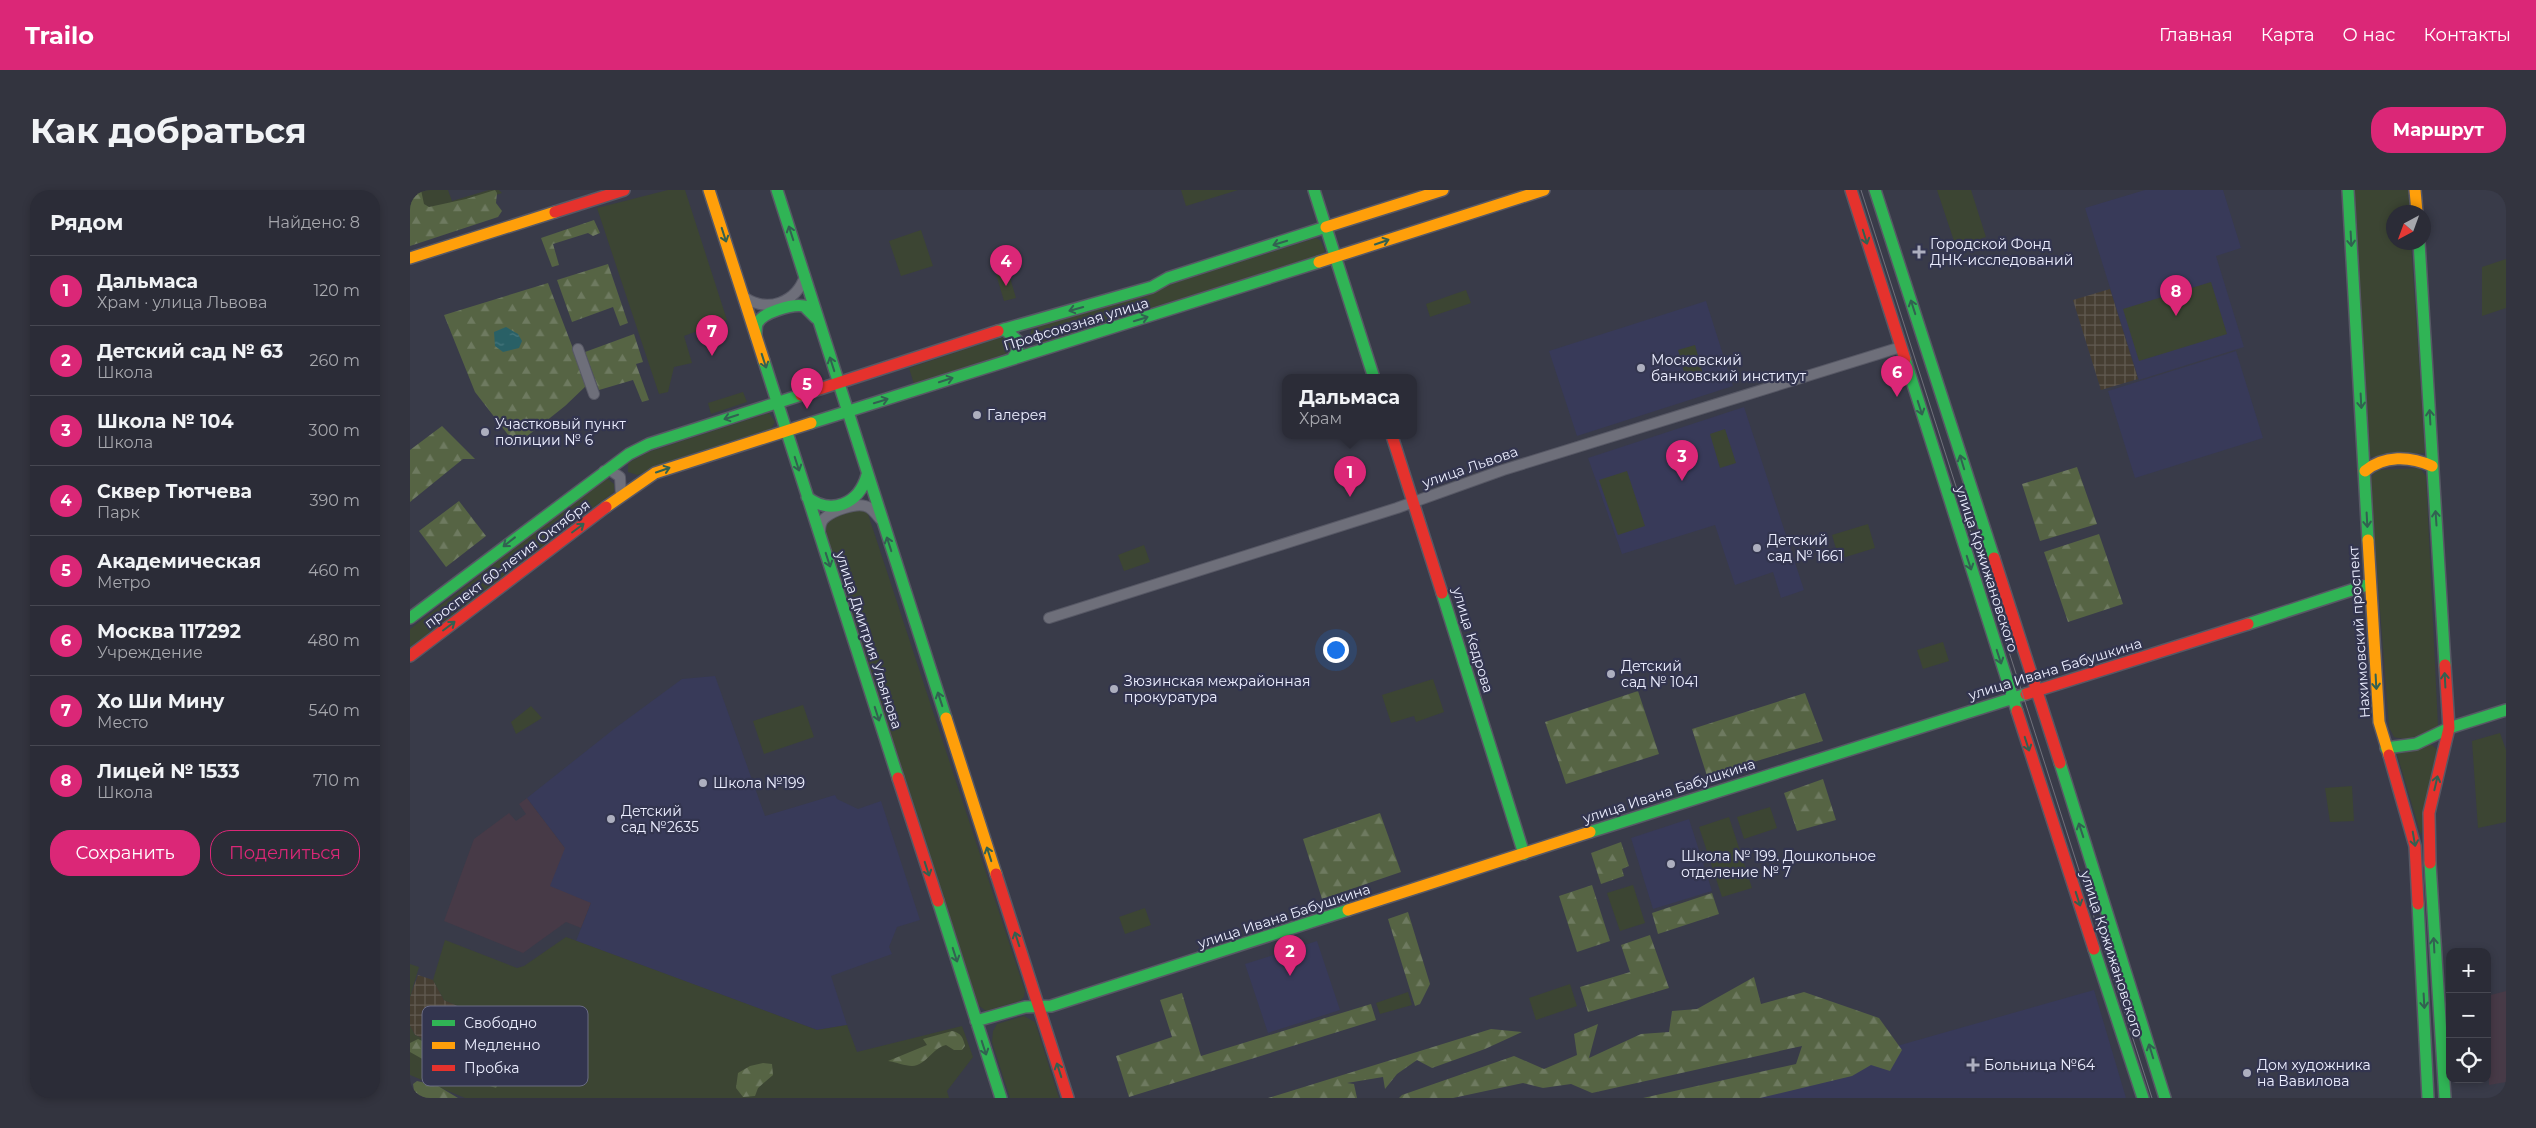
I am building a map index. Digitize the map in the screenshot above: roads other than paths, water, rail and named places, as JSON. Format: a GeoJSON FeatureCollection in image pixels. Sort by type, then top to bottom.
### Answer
{"type":"FeatureCollection","features":[{"type":"Feature","properties":{"kind":"main road"},"geometry":{"type":"LineString","coordinates":[[410,258],[624,190]]}},
{"type":"Feature","properties":{"kind":"main road","name":"улица Дмитрия Ульянова"},"geometry":{"type":"LineString","coordinates":[[709,190],[1001,1098]]}},
{"type":"Feature","properties":{"kind":"main road"},"geometry":{"type":"LineString","coordinates":[[777,190],[1068,1098]]}},
{"type":"Feature","properties":{"kind":"main road"},"geometry":{"type":"LineString","coordinates":[[1314,190],[1373,374]]}},
{"type":"Feature","properties":{"kind":"main road","name":"Профсоюзная улица"},"geometry":{"type":"LineString","coordinates":[[604,471],[629,454],[649,444],[1004,329],[1152,287],[1168,278],[1443,190]]}},
{"type":"Feature","properties":{"kind":"main road","name":"улица Кржижановского"},"geometry":{"type":"LineString","coordinates":[[1851,190],[2012,698],[2143,1098]]}},
{"type":"Feature","properties":{"kind":"main road","name":"улица Кржижановского"},"geometry":{"type":"LineString","coordinates":[[1874,190],[2116,937],[2165,1098]]}},
{"type":"Feature","properties":{"kind":"main road","name":"Нахимовский проспект"},"geometry":{"type":"LineString","coordinates":[[2348,190],[2378,716],[2386,748],[2411,826],[2415,846],[2428,1098]]}},
{"type":"Feature","properties":{"kind":"main road"},"geometry":{"type":"LineString","coordinates":[[2415,190],[2416,205]]}},
{"type":"Feature","properties":{"kind":"main road","name":"Профсоюзная улица"},"geometry":{"type":"LineString","coordinates":[[621,495],[655,473],[1336,258],[1541,191]]}},
{"type":"Feature","properties":{"kind":"main road"},"geometry":{"type":"LineString","coordinates":[[2419,250],[2449,728],[2430,813],[2428,834],[2445,1098]]}},
{"type":"Feature","properties":{"kind":"main road"},"geometry":{"type":"LineString","coordinates":[[756,337],[757,324],[761,318],[769,313],[797,305],[811,311],[818,320]]}},
{"type":"Feature","properties":{"kind":"main road"},"geometry":{"type":"LineString","coordinates":[[1026,323],[1025,338],[1037,351]]}},
{"type":"Feature","properties":{"kind":"main road"},"geometry":{"type":"LineString","coordinates":[[1004,329],[1018,341],[1017,352],[1012,359]]}},
{"type":"Feature","properties":{"kind":"main road","name":"улица Кедрова"},"geometry":{"type":"LineString","coordinates":[[1393,439],[1524,854]]}},
{"type":"Feature","properties":{"kind":"main road"},"geometry":{"type":"LineString","coordinates":[[2365,471],[2374,464],[2397,460],[2423,461],[2432,466]]}},
{"type":"Feature","properties":{"kind":"main road","name":"проспект 60-летия Октября"},"geometry":{"type":"LineString","coordinates":[[410,618],[604,471]]}},
{"type":"Feature","properties":{"kind":"main road"},"geometry":{"type":"LineString","coordinates":[[807,497],[819,506],[825,507],[838,504],[860,494],[868,475]]}},
{"type":"Feature","properties":{"kind":"main road","name":"проспект 60-летия Октября"},"geometry":{"type":"LineString","coordinates":[[410,656],[621,495]]}},
{"type":"Feature","properties":{"kind":"main road","name":"улица Ивана Бабушкина"},"geometry":{"type":"LineString","coordinates":[[976,1021],[1025,1007],[1051,1006],[2370,584]]}},
{"type":"Feature","properties":{"kind":"main road"},"geometry":{"type":"LineString","coordinates":[[2386,748],[2416,744],[2449,728],[2506,710]]}},
{"type":"Feature","properties":{"kind":"main road"},"geometry":{"type":"LineString","coordinates":[[2444,1081],[2450,1091],[2458,1098]]}},
{"type":"Feature","properties":{"kind":"street"},"geometry":{"type":"LineString","coordinates":[[744,297],[751,302],[766,306],[788,300],[799,289],[804,276]]}},
{"type":"Feature","properties":{"kind":"street","name":"улица Львова"},"geometry":{"type":"LineString","coordinates":[[1049,618],[1414,502],[1503,470],[1900,347]]}},
{"type":"Feature","properties":{"kind":"street"},"geometry":{"type":"LineString","coordinates":[[578,349],[594,394]]}},
{"type":"Feature","properties":{"kind":"street"},"geometry":{"type":"LineString","coordinates":[[604,471],[610,470],[620,477],[621,495]]}},
{"type":"Feature","properties":{"kind":"street"},"geometry":{"type":"LineString","coordinates":[[820,534],[822,521],[826,516],[856,506],[865,506],[873,511],[882,522]]}},
{"type":"Feature","properties":{"kind":"water"},"geometry":{"type":"Polygon","coordinates":[[[506,327],[518,334],[522,341],[519,348],[503,352],[495,346],[494,332],[506,327]]]}},
{"type":"Feature","properties":{"kind":"tram line"},"geometry":{"type":"LineString","coordinates":[[1861,190],[2152,1098]]}},
{"type":"Feature","properties":{"kind":"place","name":"Городской Фонд ДНК-исследований"},"geometry":{"type":"Point","coordinates":[1919,252]}},
{"type":"Feature","properties":{"kind":"place","name":"Сквер Тютчева"},"geometry":{"type":"Point","coordinates":[1006,286]}},
{"type":"Feature","properties":{"kind":"place","name":"Лицей № 1533"},"geometry":{"type":"Point","coordinates":[2176,316]}},
{"type":"Feature","properties":{"kind":"place","name":"Хо Ши Мину"},"geometry":{"type":"Point","coordinates":[712,356]}},
{"type":"Feature","properties":{"kind":"place","name":"Московский банковский институт"},"geometry":{"type":"Point","coordinates":[1641,368]}},
{"type":"Feature","properties":{"kind":"place","name":"Москва 117292"},"geometry":{"type":"Point","coordinates":[1897,397]}},
{"type":"Feature","properties":{"kind":"place","name":"Академическая"},"geometry":{"type":"Point","coordinates":[807,409]}},
{"type":"Feature","properties":{"kind":"place","name":"Галерея"},"geometry":{"type":"Point","coordinates":[977,415]}},
{"type":"Feature","properties":{"kind":"place","name":"Участковый пункт полиции № 6"},"geometry":{"type":"Point","coordinates":[485,432]}},
{"type":"Feature","properties":{"kind":"place","name":"Школа № 104"},"geometry":{"type":"Point","coordinates":[1682,481]}},
{"type":"Feature","properties":{"kind":"place","name":"Дальмаса"},"geometry":{"type":"Point","coordinates":[1350,497]}},
{"type":"Feature","properties":{"kind":"place","name":"Детский сад № 1661"},"geometry":{"type":"Point","coordinates":[1757,548]}},
{"type":"Feature","properties":{"kind":"place","name":"Детский сад № 1041"},"geometry":{"type":"Point","coordinates":[1611,674]}},
{"type":"Feature","properties":{"kind":"place","name":"Зюзинская межрайонная прокуратура"},"geometry":{"type":"Point","coordinates":[1114,689]}},
{"type":"Feature","properties":{"kind":"place","name":"Школа №199"},"geometry":{"type":"Point","coordinates":[703,783]}},
{"type":"Feature","properties":{"kind":"place","name":"Детский сад №2635"},"geometry":{"type":"Point","coordinates":[611,819]}},
{"type":"Feature","properties":{"kind":"place","name":"Школа № 199. Дошкольное отделение № 7"},"geometry":{"type":"Point","coordinates":[1671,864]}},
{"type":"Feature","properties":{"kind":"place","name":"Детский сад № 63"},"geometry":{"type":"Point","coordinates":[1290,976]}},
{"type":"Feature","properties":{"kind":"place","name":"Больница №64"},"geometry":{"type":"Point","coordinates":[1973,1065]}},
{"type":"Feature","properties":{"kind":"place","name":"Дом художника на Вавилова"},"geometry":{"type":"Point","coordinates":[2247,1073]}}]}
